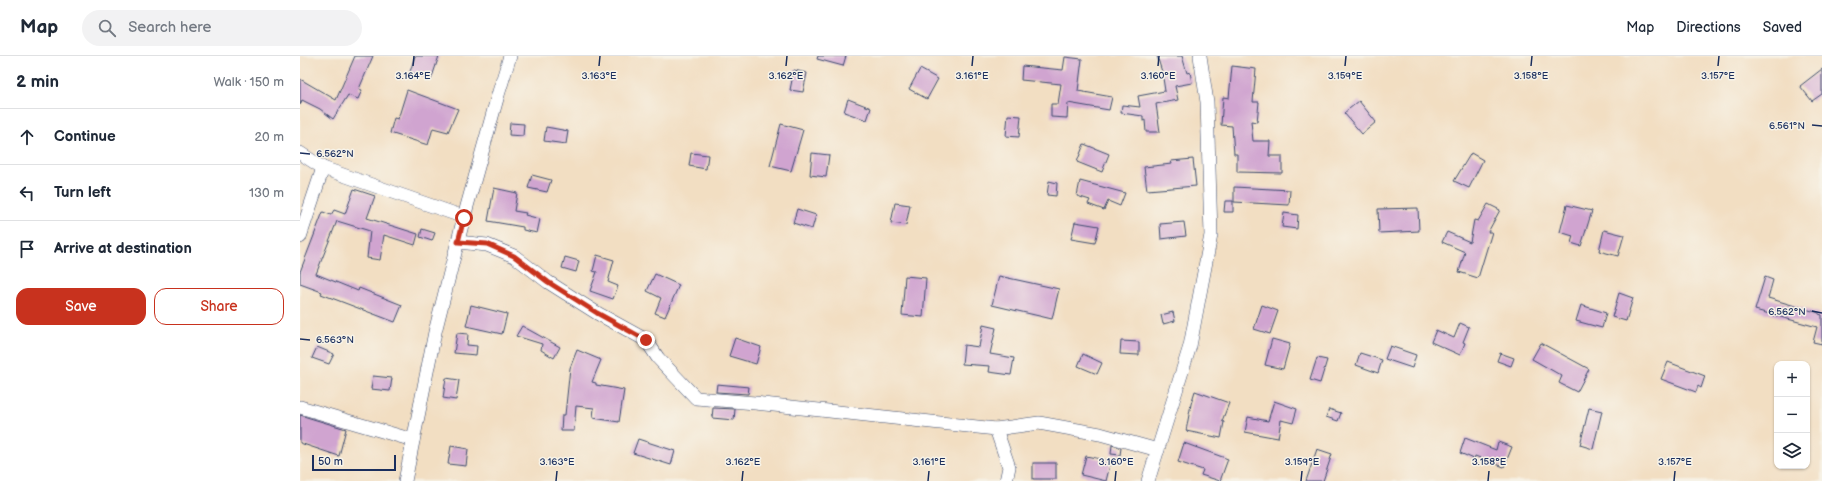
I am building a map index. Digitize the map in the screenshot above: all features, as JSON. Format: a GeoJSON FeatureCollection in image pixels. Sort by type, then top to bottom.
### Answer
{"type":"FeatureCollection","features":[{"type":"Feature","properties":{"kind":"street"},"geometry":{"type":"LineString","coordinates":[[405,481],[435,332],[464,218],[510,56]]}},
{"type":"Feature","properties":{"kind":"street"},"geometry":{"type":"LineString","coordinates":[[1148,481],[1190,346],[1211,235],[1207,102],[1200,56]]}},
{"type":"Feature","properties":{"kind":"street"},"geometry":{"type":"LineString","coordinates":[[300,153],[323,168],[464,218]]}},
{"type":"Feature","properties":{"kind":"street"},"geometry":{"type":"LineString","coordinates":[[300,237],[323,168]]}},
{"type":"Feature","properties":{"kind":"street"},"geometry":{"type":"LineString","coordinates":[[458,242],[487,244],[514,256],[548,282],[597,313],[646,340],[658,358],[696,398],[996,429],[1039,423],[1100,434],[1158,450]]}},
{"type":"Feature","properties":{"kind":"street"},"geometry":{"type":"LineString","coordinates":[[300,407],[413,440]]}},
{"type":"Feature","properties":{"kind":"street"},"geometry":{"type":"LineString","coordinates":[[996,429],[1010,467],[1006,481]]}},
{"type":"Feature","properties":{"kind":"building"},"geometry":{"type":"Polygon","coordinates":[[[355,56],[373,56],[359,89],[362,90],[358,99],[348,95],[333,119],[320,109],[302,100],[300,105],[300,79],[336,100],[355,56]]]}},
{"type":"Feature","properties":{"kind":"building"},"geometry":{"type":"Polygon","coordinates":[[[415,56],[439,56],[431,80],[410,72],[415,56]]]}},
{"type":"Feature","properties":{"kind":"building"},"geometry":{"type":"Polygon","coordinates":[[[818,56],[846,56],[843,66],[817,59],[818,56]]]}},
{"type":"Feature","properties":{"kind":"building"},"geometry":{"type":"Polygon","coordinates":[[[1157,56],[1182,56],[1187,73],[1190,72],[1192,83],[1175,86],[1178,100],[1156,104],[1160,132],[1146,132],[1145,120],[1143,121],[1143,116],[1121,113],[1122,105],[1140,107],[1138,96],[1165,91],[1164,78],[1157,56]]]}},
{"type":"Feature","properties":{"kind":"building"},"geometry":{"type":"Polygon","coordinates":[[[1065,57],[1082,59],[1078,91],[1112,97],[1109,110],[1068,103],[1067,118],[1051,117],[1051,104],[1058,104],[1061,84],[1021,80],[1022,66],[1063,70],[1065,57]]]}},
{"type":"Feature","properties":{"kind":"building"},"geometry":{"type":"Polygon","coordinates":[[[1232,66],[1256,69],[1253,102],[1259,102],[1257,122],[1251,121],[1253,141],[1270,141],[1269,156],[1282,156],[1282,173],[1237,172],[1237,154],[1234,154],[1232,126],[1221,125],[1223,97],[1229,98],[1232,66]]]}},
{"type":"Feature","properties":{"kind":"building"},"geometry":{"type":"Polygon","coordinates":[[[920,69],[938,79],[927,99],[909,89],[920,69]]]}},
{"type":"Feature","properties":{"kind":"building"},"geometry":{"type":"Polygon","coordinates":[[[1822,69],[1822,94],[1812,101],[1800,86],[1822,69]]]}},
{"type":"Feature","properties":{"kind":"building"},"geometry":{"type":"Polygon","coordinates":[[[794,70],[807,73],[803,92],[790,90],[794,70]]]}},
{"type":"Feature","properties":{"kind":"building"},"geometry":{"type":"Polygon","coordinates":[[[407,90],[458,109],[448,132],[433,128],[428,145],[390,133],[394,118],[398,119],[407,90]]]}},
{"type":"Feature","properties":{"kind":"building"},"geometry":{"type":"Polygon","coordinates":[[[848,99],[871,108],[867,120],[844,112],[848,99]]]}},
{"type":"Feature","properties":{"kind":"building"},"geometry":{"type":"Polygon","coordinates":[[[1359,101],[1376,122],[1362,134],[1344,113],[1359,101]]]}},
{"type":"Feature","properties":{"kind":"building"},"geometry":{"type":"Polygon","coordinates":[[[1008,115],[1021,116],[1019,137],[1006,136],[1008,115]]]}},
{"type":"Feature","properties":{"kind":"building"},"geometry":{"type":"Polygon","coordinates":[[[510,123],[524,124],[523,136],[509,135],[510,123]]]}},
{"type":"Feature","properties":{"kind":"building"},"geometry":{"type":"Polygon","coordinates":[[[781,124],[803,130],[791,171],[770,166],[781,124]]]}},
{"type":"Feature","properties":{"kind":"building"},"geometry":{"type":"Polygon","coordinates":[[[546,127],[568,131],[566,144],[544,141],[546,127]]]}},
{"type":"Feature","properties":{"kind":"building"},"geometry":{"type":"Polygon","coordinates":[[[1084,144],[1109,154],[1102,172],[1077,162],[1084,144]]]}},
{"type":"Feature","properties":{"kind":"building"},"geometry":{"type":"Polygon","coordinates":[[[691,153],[708,155],[706,169],[689,166],[691,153]]]}},
{"type":"Feature","properties":{"kind":"building"},"geometry":{"type":"Polygon","coordinates":[[[812,153],[829,155],[826,177],[810,175],[812,153]]]}},
{"type":"Feature","properties":{"kind":"building"},"geometry":{"type":"Polygon","coordinates":[[[1471,153],[1483,160],[1469,188],[1454,181],[1471,153]]]}},
{"type":"Feature","properties":{"kind":"building"},"geometry":{"type":"Polygon","coordinates":[[[1193,159],[1196,186],[1147,190],[1144,167],[1172,164],[1171,161],[1193,159]]]}},
{"type":"Feature","properties":{"kind":"building"},"geometry":{"type":"Polygon","coordinates":[[[532,175],[551,180],[547,192],[528,188],[532,175]]]}},
{"type":"Feature","properties":{"kind":"building"},"geometry":{"type":"Polygon","coordinates":[[[1049,181],[1057,183],[1056,196],[1047,195],[1049,181]]]}},
{"type":"Feature","properties":{"kind":"building"},"geometry":{"type":"Polygon","coordinates":[[[1080,181],[1125,193],[1120,206],[1108,201],[1104,210],[1088,204],[1090,200],[1077,196],[1080,181]]]}},
{"type":"Feature","properties":{"kind":"building"},"geometry":{"type":"Polygon","coordinates":[[[1234,187],[1290,190],[1289,205],[1234,202],[1234,187]]]}},
{"type":"Feature","properties":{"kind":"building"},"geometry":{"type":"Polygon","coordinates":[[[494,188],[517,193],[514,211],[526,213],[525,215],[540,219],[537,233],[523,230],[523,227],[488,221],[494,188]]]}},
{"type":"Feature","properties":{"kind":"building"},"geometry":{"type":"Polygon","coordinates":[[[354,189],[375,196],[367,218],[418,234],[415,245],[384,235],[380,260],[367,258],[370,231],[337,221],[316,274],[358,291],[359,288],[402,305],[395,322],[321,294],[322,292],[300,284],[300,272],[323,212],[331,215],[334,210],[345,214],[354,189]]]}},
{"type":"Feature","properties":{"kind":"building"},"geometry":{"type":"Polygon","coordinates":[[[1225,201],[1233,201],[1233,212],[1224,212],[1225,201]]]}},
{"type":"Feature","properties":{"kind":"building"},"geometry":{"type":"Polygon","coordinates":[[[895,203],[910,205],[906,225],[891,223],[895,203]]]}},
{"type":"Feature","properties":{"kind":"building"},"geometry":{"type":"Polygon","coordinates":[[[1488,204],[1500,210],[1488,232],[1492,232],[1478,278],[1459,272],[1465,252],[1442,242],[1447,232],[1470,242],[1474,220],[1478,221],[1488,204]]]}},
{"type":"Feature","properties":{"kind":"building"},"geometry":{"type":"Polygon","coordinates":[[[1567,205],[1592,211],[1581,246],[1571,243],[1573,236],[1560,232],[1567,205]]]}},
{"type":"Feature","properties":{"kind":"building"},"geometry":{"type":"Polygon","coordinates":[[[1418,208],[1419,231],[1379,233],[1378,209],[1418,208]]]}},
{"type":"Feature","properties":{"kind":"building"},"geometry":{"type":"Polygon","coordinates":[[[797,209],[816,215],[812,229],[793,223],[797,209]]]}},
{"type":"Feature","properties":{"kind":"building"},"geometry":{"type":"Polygon","coordinates":[[[1284,213],[1298,215],[1297,229],[1282,227],[1284,213]]]}},
{"type":"Feature","properties":{"kind":"building"},"geometry":{"type":"Polygon","coordinates":[[[1075,222],[1099,226],[1095,243],[1071,239],[1075,222]]]}},
{"type":"Feature","properties":{"kind":"building"},"geometry":{"type":"Polygon","coordinates":[[[1184,222],[1186,236],[1161,239],[1160,224],[1184,222]]]}},
{"type":"Feature","properties":{"kind":"building"},"geometry":{"type":"Polygon","coordinates":[[[422,229],[435,233],[432,241],[420,237],[422,229]]]}},
{"type":"Feature","properties":{"kind":"building"},"geometry":{"type":"Polygon","coordinates":[[[1604,230],[1624,235],[1618,256],[1599,251],[1604,230]]]}},
{"type":"Feature","properties":{"kind":"building"},"geometry":{"type":"Polygon","coordinates":[[[597,255],[614,260],[608,282],[618,286],[613,299],[590,291],[597,272],[593,271],[597,255]]]}},
{"type":"Feature","properties":{"kind":"building"},"geometry":{"type":"Polygon","coordinates":[[[565,257],[579,261],[576,272],[562,268],[565,257]]]}},
{"type":"Feature","properties":{"kind":"building"},"geometry":{"type":"Polygon","coordinates":[[[655,274],[679,285],[665,317],[655,313],[661,298],[647,291],[655,274]]]}},
{"type":"Feature","properties":{"kind":"building"},"geometry":{"type":"Polygon","coordinates":[[[905,276],[926,278],[923,317],[902,315],[905,276]]]}},
{"type":"Feature","properties":{"kind":"building"},"geometry":{"type":"Polygon","coordinates":[[[999,276],[1059,289],[1052,319],[992,305],[999,276]]]}},
{"type":"Feature","properties":{"kind":"building"},"geometry":{"type":"Polygon","coordinates":[[[1765,277],[1773,280],[1768,298],[1822,315],[1822,344],[1813,342],[1817,327],[1755,310],[1765,277]]]}},
{"type":"Feature","properties":{"kind":"building"},"geometry":{"type":"Polygon","coordinates":[[[1619,293],[1633,298],[1626,321],[1612,317],[1619,293]]]}},
{"type":"Feature","properties":{"kind":"building"},"geometry":{"type":"Polygon","coordinates":[[[471,305],[507,314],[502,334],[466,326],[471,305]]]}},
{"type":"Feature","properties":{"kind":"building"},"geometry":{"type":"Polygon","coordinates":[[[1262,305],[1278,311],[1270,334],[1254,329],[1262,305]]]}},
{"type":"Feature","properties":{"kind":"building"},"geometry":{"type":"Polygon","coordinates":[[[1581,305],[1606,313],[1602,328],[1576,321],[1581,305]]]}},
{"type":"Feature","properties":{"kind":"building"},"geometry":{"type":"Polygon","coordinates":[[[1173,312],[1175,321],[1163,324],[1161,315],[1173,312]]]}},
{"type":"Feature","properties":{"kind":"building"},"geometry":{"type":"Polygon","coordinates":[[[1460,323],[1469,327],[1460,355],[1431,342],[1436,330],[1454,338],[1460,323]]]}},
{"type":"Feature","properties":{"kind":"building"},"geometry":{"type":"Polygon","coordinates":[[[983,325],[996,328],[990,354],[1014,358],[1011,375],[989,372],[990,366],[962,364],[964,345],[979,347],[983,325]]]}},
{"type":"Feature","properties":{"kind":"building"},"geometry":{"type":"Polygon","coordinates":[[[522,326],[560,347],[554,358],[541,350],[542,344],[516,336],[522,326]]]}},
{"type":"Feature","properties":{"kind":"building"},"geometry":{"type":"Polygon","coordinates":[[[457,333],[468,334],[467,345],[477,346],[476,355],[454,353],[457,333]]]}},
{"type":"Feature","properties":{"kind":"building"},"geometry":{"type":"Polygon","coordinates":[[[735,338],[761,347],[756,364],[729,356],[735,338]]]}},
{"type":"Feature","properties":{"kind":"building"},"geometry":{"type":"Polygon","coordinates":[[[1272,339],[1290,344],[1283,369],[1265,365],[1272,339]]]}},
{"type":"Feature","properties":{"kind":"building"},"geometry":{"type":"Polygon","coordinates":[[[1121,341],[1139,342],[1139,355],[1120,354],[1121,341]]]}},
{"type":"Feature","properties":{"kind":"building"},"geometry":{"type":"Polygon","coordinates":[[[1541,343],[1589,369],[1577,392],[1559,383],[1562,376],[1532,359],[1541,343]]]}},
{"type":"Feature","properties":{"kind":"building"},"geometry":{"type":"Polygon","coordinates":[[[1390,346],[1416,355],[1412,368],[1385,359],[1390,346]]]}},
{"type":"Feature","properties":{"kind":"building"},"geometry":{"type":"Polygon","coordinates":[[[317,347],[334,354],[329,364],[312,358],[317,347]]]}},
{"type":"Feature","properties":{"kind":"building"},"geometry":{"type":"Polygon","coordinates":[[[577,350],[601,360],[592,382],[596,383],[596,385],[624,390],[619,422],[593,418],[594,408],[576,406],[574,431],[561,431],[562,415],[565,415],[570,368],[577,350]]]}},
{"type":"Feature","properties":{"kind":"building"},"geometry":{"type":"Polygon","coordinates":[[[1360,353],[1382,360],[1378,373],[1356,365],[1360,353]]]}},
{"type":"Feature","properties":{"kind":"building"},"geometry":{"type":"Polygon","coordinates":[[[1500,353],[1514,358],[1511,366],[1497,361],[1500,353]]]}},
{"type":"Feature","properties":{"kind":"building"},"geometry":{"type":"Polygon","coordinates":[[[1083,354],[1102,363],[1097,374],[1078,366],[1083,354]]]}},
{"type":"Feature","properties":{"kind":"building"},"geometry":{"type":"Polygon","coordinates":[[[1317,358],[1327,360],[1320,383],[1310,380],[1317,358]]]}},
{"type":"Feature","properties":{"kind":"building"},"geometry":{"type":"Polygon","coordinates":[[[1668,362],[1705,376],[1701,388],[1698,386],[1696,392],[1661,379],[1668,362]]]}},
{"type":"Feature","properties":{"kind":"building"},"geometry":{"type":"Polygon","coordinates":[[[373,376],[392,378],[390,391],[371,389],[373,376]]]}},
{"type":"Feature","properties":{"kind":"building"},"geometry":{"type":"Polygon","coordinates":[[[446,378],[459,380],[456,400],[443,398],[446,378]]]}},
{"type":"Feature","properties":{"kind":"building"},"geometry":{"type":"Polygon","coordinates":[[[717,384],[749,387],[748,394],[716,392],[717,384]]]}},
{"type":"Feature","properties":{"kind":"building"},"geometry":{"type":"Polygon","coordinates":[[[1195,391],[1229,403],[1222,421],[1224,422],[1221,438],[1186,431],[1195,391]]]}},
{"type":"Feature","properties":{"kind":"building"},"geometry":{"type":"Polygon","coordinates":[[[1274,401],[1297,409],[1293,423],[1281,420],[1278,438],[1245,432],[1248,417],[1268,421],[1274,401]]]}},
{"type":"Feature","properties":{"kind":"building"},"geometry":{"type":"Polygon","coordinates":[[[713,408],[735,409],[734,420],[712,418],[713,408]]]}},
{"type":"Feature","properties":{"kind":"building"},"geometry":{"type":"Polygon","coordinates":[[[1589,408],[1602,411],[1593,449],[1580,445],[1589,408]]]}},
{"type":"Feature","properties":{"kind":"building"},"geometry":{"type":"Polygon","coordinates":[[[1329,409],[1341,413],[1338,421],[1326,417],[1329,409]]]}},
{"type":"Feature","properties":{"kind":"building"},"geometry":{"type":"Polygon","coordinates":[[[300,415],[346,429],[339,456],[300,443],[300,415]]]}},
{"type":"Feature","properties":{"kind":"building"},"geometry":{"type":"Polygon","coordinates":[[[1465,438],[1496,450],[1498,442],[1512,447],[1504,467],[1475,456],[1474,459],[1460,453],[1465,438]]]}},
{"type":"Feature","properties":{"kind":"building"},"geometry":{"type":"Polygon","coordinates":[[[638,439],[675,451],[671,465],[633,453],[638,439]]]}},
{"type":"Feature","properties":{"kind":"building"},"geometry":{"type":"Polygon","coordinates":[[[1184,443],[1228,459],[1220,481],[1201,475],[1203,470],[1178,462],[1184,443]]]}},
{"type":"Feature","properties":{"kind":"building"},"geometry":{"type":"Polygon","coordinates":[[[1112,445],[1121,448],[1120,455],[1111,454],[1112,445]]]}},
{"type":"Feature","properties":{"kind":"building"},"geometry":{"type":"Polygon","coordinates":[[[451,446],[468,449],[466,466],[448,464],[451,446]]]}},
{"type":"Feature","properties":{"kind":"building"},"geometry":{"type":"Polygon","coordinates":[[[1317,449],[1332,454],[1323,481],[1306,481],[1317,449]]]}},
{"type":"Feature","properties":{"kind":"building"},"geometry":{"type":"Polygon","coordinates":[[[1086,456],[1111,461],[1106,481],[1081,475],[1086,456]]]}},
{"type":"Feature","properties":{"kind":"building"},"geometry":{"type":"Polygon","coordinates":[[[1033,463],[1056,463],[1056,479],[1033,479],[1033,463]]]}},
{"type":"Feature","properties":{"kind":"route"},"geometry":{"type":"LineString","coordinates":[[464,218],[458,242],[487,244],[514,256],[548,282],[597,313],[646,340]]}}]}
